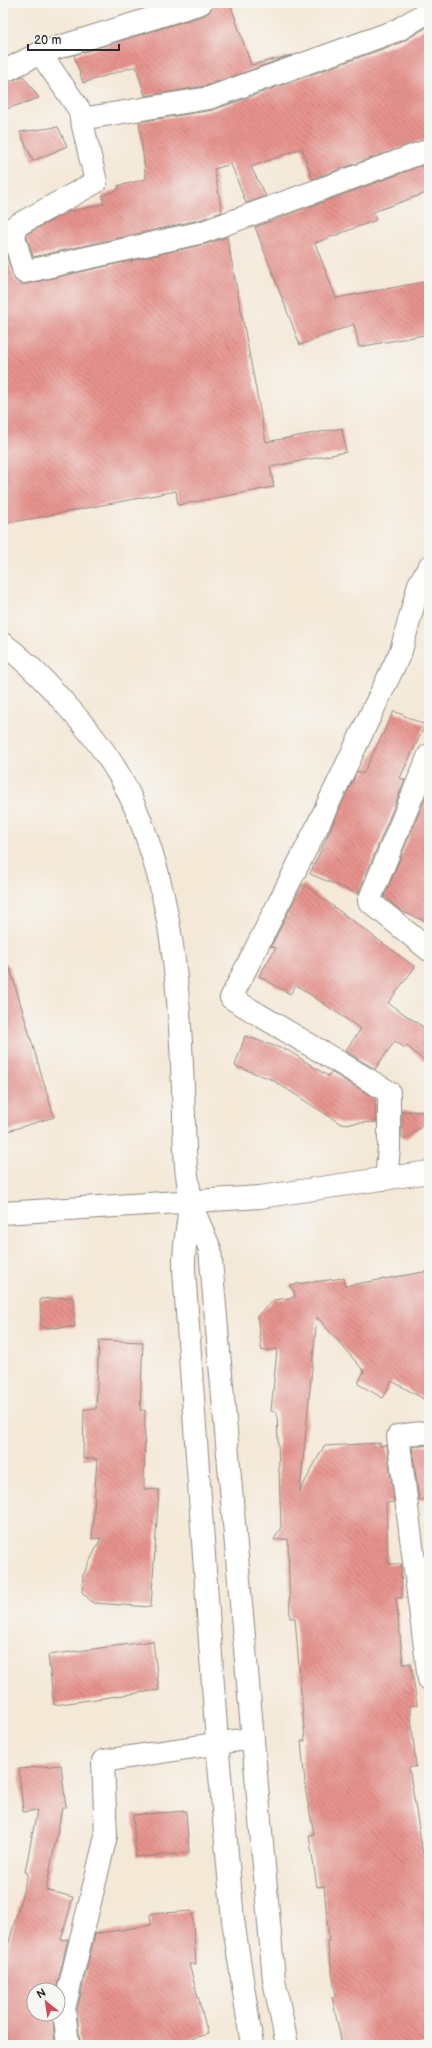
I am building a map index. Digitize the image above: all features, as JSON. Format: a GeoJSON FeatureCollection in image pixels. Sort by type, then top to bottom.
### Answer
{"type":"FeatureCollection","features":[{"type":"Feature","properties":{"kind":"street"},"geometry":{"type":"LineString","coordinates":[[3,72],[40,53],[201,3]]}},
{"type":"Feature","properties":{"kind":"street"},"geometry":{"type":"LineString","coordinates":[[81,119],[209,98],[398,30],[429,11]]}},
{"type":"Feature","properties":{"kind":"street"},"geometry":{"type":"LineString","coordinates":[[40,53],[79,109],[96,182],[7,231],[24,272],[203,232],[429,150]]}},
{"type":"Feature","properties":{"kind":"street"},"geometry":{"type":"LineString","coordinates":[[386,1179],[389,1148],[390,1092],[231,998],[313,834],[401,651],[419,584],[429,567]]}},
{"type":"Feature","properties":{"kind":"street"},"geometry":{"type":"LineString","coordinates":[[3,644],[52,689],[86,728],[121,779],[145,830],[159,875],[169,922],[182,1051],[184,1147],[190,1201],[183,1251],[217,1742],[233,1920],[252,2045]]}},
{"type":"Feature","properties":{"kind":"street"},"geometry":{"type":"LineString","coordinates":[[428,760],[369,901],[429,950]]}},
{"type":"Feature","properties":{"kind":"street"},"geometry":{"type":"LineString","coordinates":[[3,1213],[260,1197],[386,1179],[428,1170]]}},
{"type":"Feature","properties":{"kind":"street"},"geometry":{"type":"LineString","coordinates":[[190,1201],[210,1249],[274,1980],[287,2045]]}},
{"type":"Feature","properties":{"kind":"street"},"geometry":{"type":"LineString","coordinates":[[429,1432],[398,1436],[429,1679]]}},
{"type":"Feature","properties":{"kind":"street"},"geometry":{"type":"LineString","coordinates":[[68,2045],[64,2009],[106,1836],[103,1761],[217,1742],[253,1738]]}},
{"type":"Feature","properties":{"kind":"building"},"geometry":{"type":"Polygon","coordinates":[[[218,3],[230,3],[251,65],[292,55],[206,86],[145,96],[136,66],[83,83],[74,55],[205,15],[210,11],[213,5],[218,3]]]}},
{"type":"Feature","properties":{"kind":"building"},"geometry":{"type":"Polygon","coordinates":[[[429,26],[429,138],[312,179],[302,148],[251,167],[266,196],[246,203],[231,164],[214,169],[222,212],[199,220],[33,257],[26,234],[68,212],[104,204],[102,196],[119,189],[118,186],[146,179],[139,122],[213,110],[402,42],[429,26]]]}},
{"type":"Feature","properties":{"kind":"building"},"geometry":{"type":"Polygon","coordinates":[[[23,76],[39,98],[3,110],[3,84],[23,76]]]}},
{"type":"Feature","properties":{"kind":"building"},"geometry":{"type":"Polygon","coordinates":[[[58,127],[67,146],[33,161],[20,132],[58,127]]]}},
{"type":"Feature","properties":{"kind":"building"},"geometry":{"type":"Polygon","coordinates":[[[429,163],[429,192],[373,212],[376,220],[315,243],[336,298],[429,281],[429,334],[359,347],[354,324],[300,345],[255,227],[429,163]]]}},
{"type":"Feature","properties":{"kind":"building"},"geometry":{"type":"Polygon","coordinates":[[[227,237],[266,442],[342,428],[346,452],[270,467],[274,487],[178,505],[176,491],[3,524],[3,245],[15,280],[20,284],[26,284],[206,244],[227,237]]]}},
{"type":"Feature","properties":{"kind":"building"},"geometry":{"type":"Polygon","coordinates":[[[394,711],[425,725],[400,778],[405,780],[358,894],[310,874],[357,771],[363,774],[394,711]]]}},
{"type":"Feature","properties":{"kind":"building"},"geometry":{"type":"Polygon","coordinates":[[[429,789],[429,923],[403,912],[384,897],[429,789]]]}},
{"type":"Feature","properties":{"kind":"building"},"geometry":{"type":"Polygon","coordinates":[[[303,884],[415,967],[388,1003],[429,1031],[429,1065],[407,1046],[405,1048],[395,1041],[375,1069],[345,1051],[361,1029],[296,985],[290,994],[259,976],[276,948],[271,946],[303,884]]]}},
{"type":"Feature","properties":{"kind":"building"},"geometry":{"type":"Polygon","coordinates":[[[9,965],[54,1117],[8,1131],[3,1116],[3,966],[9,965]]]}},
{"type":"Feature","properties":{"kind":"building"},"geometry":{"type":"Polygon","coordinates":[[[245,1036],[289,1051],[328,1076],[331,1072],[375,1098],[376,1122],[341,1124],[271,1079],[235,1066],[245,1036]]]}},
{"type":"Feature","properties":{"kind":"building"},"geometry":{"type":"Polygon","coordinates":[[[402,1111],[429,1112],[429,1120],[407,1138],[402,1138],[402,1111]]]}},
{"type":"Feature","properties":{"kind":"building"},"geometry":{"type":"Polygon","coordinates":[[[429,1271],[429,1402],[392,1381],[383,1398],[358,1384],[364,1371],[317,1317],[300,1491],[324,1446],[380,1443],[380,1446],[387,1445],[394,1502],[386,1503],[388,1564],[401,1564],[402,1598],[396,1598],[403,1664],[411,1663],[417,1705],[410,1706],[416,1767],[409,1767],[423,1854],[429,1853],[429,2045],[342,2045],[332,1997],[336,1997],[327,1941],[329,1941],[324,1886],[317,1887],[309,1835],[314,1834],[306,1793],[301,1741],[305,1741],[295,1618],[290,1618],[288,1539],[274,1540],[281,1527],[277,1412],[271,1411],[277,1349],[262,1351],[257,1316],[274,1300],[295,1297],[294,1291],[289,1285],[344,1278],[345,1286],[429,1271]]]}},
{"type":"Feature","properties":{"kind":"building"},"geometry":{"type":"Polygon","coordinates":[[[73,1297],[75,1327],[41,1328],[40,1299],[73,1297]]]}},
{"type":"Feature","properties":{"kind":"building"},"geometry":{"type":"Polygon","coordinates":[[[99,1340],[143,1342],[140,1410],[145,1410],[144,1489],[159,1490],[151,1607],[93,1603],[82,1592],[83,1575],[101,1538],[92,1539],[97,1459],[83,1459],[84,1409],[96,1409],[99,1340]]]}},
{"type":"Feature","properties":{"kind":"building"},"geometry":{"type":"Polygon","coordinates":[[[429,1445],[429,1499],[419,1500],[412,1447],[429,1445]]]}},
{"type":"Feature","properties":{"kind":"building"},"geometry":{"type":"Polygon","coordinates":[[[153,1641],[159,1690],[54,1705],[48,1655],[153,1641]]]}},
{"type":"Feature","properties":{"kind":"building"},"geometry":{"type":"Polygon","coordinates":[[[61,1765],[66,1807],[62,1808],[46,1890],[73,1897],[61,1940],[68,1939],[58,1982],[26,1982],[26,2022],[53,2022],[55,2045],[7,2045],[6,2031],[3,2030],[3,1982],[8,1946],[28,1873],[25,1872],[37,1810],[23,1812],[19,1769],[61,1765]]]}},
{"type":"Feature","properties":{"kind":"building"},"geometry":{"type":"Polygon","coordinates":[[[186,1811],[189,1853],[136,1857],[133,1815],[186,1811]]]}},
{"type":"Feature","properties":{"kind":"building"},"geometry":{"type":"Polygon","coordinates":[[[192,1911],[196,1964],[189,1964],[208,2034],[170,2045],[80,2045],[77,2010],[95,1934],[151,1925],[150,1914],[192,1911]]]}}]}
